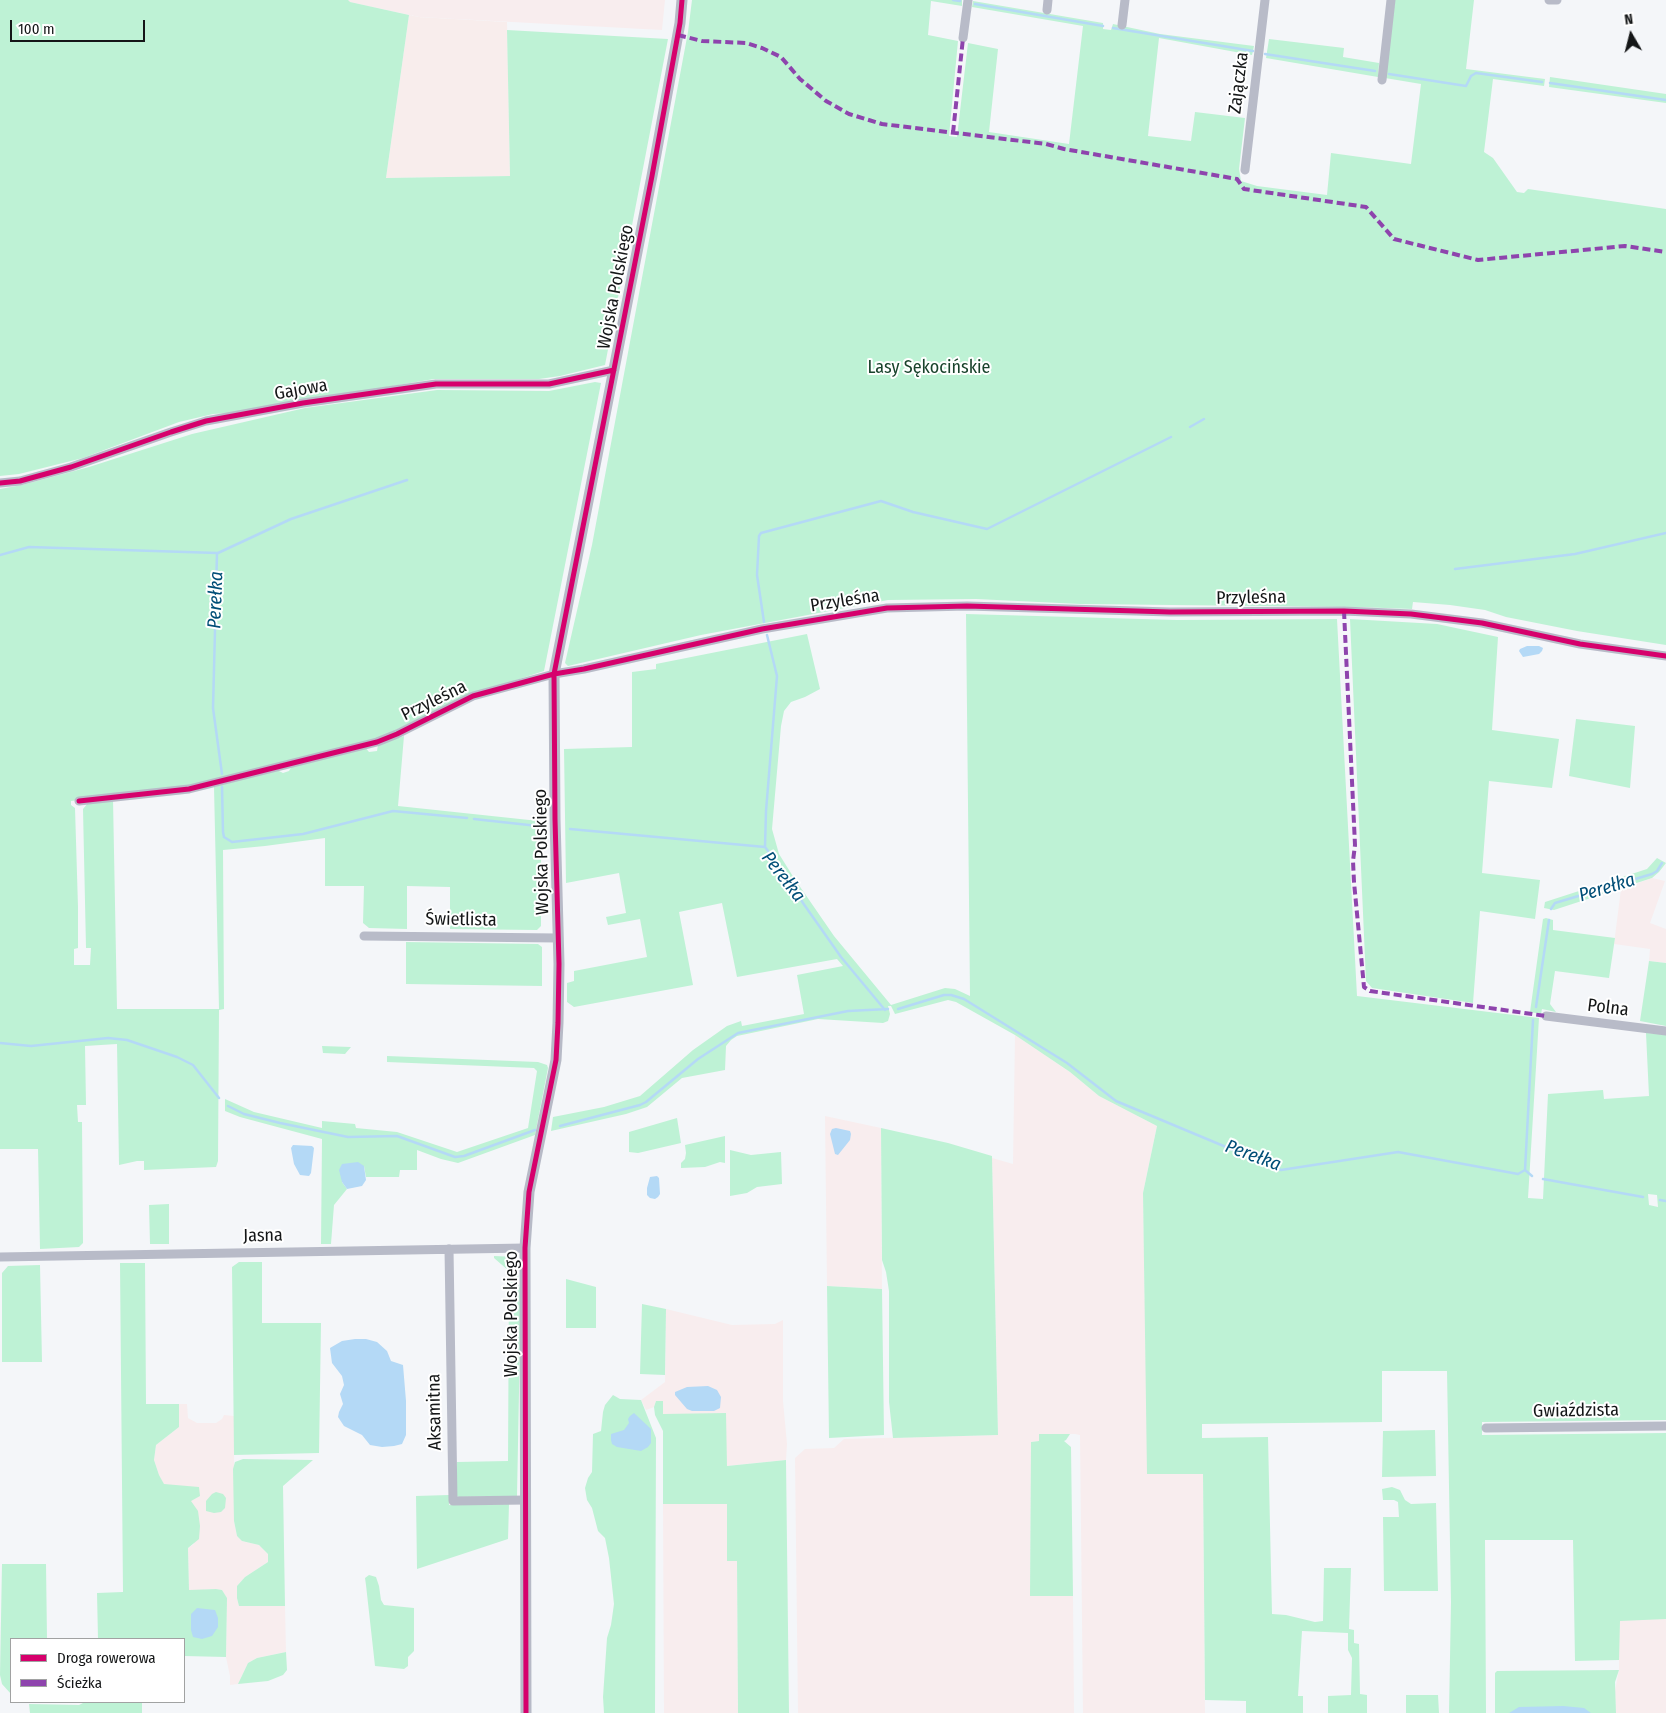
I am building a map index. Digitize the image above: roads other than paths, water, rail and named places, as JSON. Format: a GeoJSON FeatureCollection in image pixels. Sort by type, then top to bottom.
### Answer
{"type":"FeatureCollection","features":[{"type":"Feature","properties":{"kind":"street","name":"Wojska Polskiego"},"geometry":{"type":"LineString","coordinates":[[526,1713],[526,1248],[529,1192],[556,1060],[558,1023],[554,674],[680,23],[682,0]]}},
{"type":"Feature","properties":{"kind":"street"},"geometry":{"type":"LineString","coordinates":[[963,38],[968,0]]}},
{"type":"Feature","properties":{"kind":"street"},"geometry":{"type":"LineString","coordinates":[[1047,10],[1048,0]]}},
{"type":"Feature","properties":{"kind":"street"},"geometry":{"type":"LineString","coordinates":[[1122,24],[1125,0]]}},
{"type":"Feature","properties":{"kind":"street","name":"Zajączka"},"geometry":{"type":"LineString","coordinates":[[1245,170],[1265,0]]}},
{"type":"Feature","properties":{"kind":"street"},"geometry":{"type":"LineString","coordinates":[[1382,80],[1391,0]]}},
{"type":"Feature","properties":{"kind":"street"},"geometry":{"type":"LineString","coordinates":[[1550,0],[1556,0]]}},
{"type":"Feature","properties":{"kind":"street","name":"Gajowa"},"geometry":{"type":"LineString","coordinates":[[0,483],[20,481],[71,467],[206,422],[303,403],[436,384],[549,384],[614,370]]}},
{"type":"Feature","properties":{"kind":"street","name":"Przyleśna"},"geometry":{"type":"LineString","coordinates":[[80,801],[189,789],[377,742],[473,696],[554,674],[584,669],[717,638],[850,613],[887,608],[931,606],[1170,612],[1344,611],[1411,614],[1482,623],[1580,644],[1666,656]]}},
{"type":"Feature","properties":{"kind":"street","name":"Świetlista"},"geometry":{"type":"LineString","coordinates":[[364,936],[558,938]]}},
{"type":"Feature","properties":{"kind":"street","name":"Polna"},"geometry":{"type":"LineString","coordinates":[[1546,1016],[1666,1031]]}},
{"type":"Feature","properties":{"kind":"street","name":"Jasna"},"geometry":{"type":"LineString","coordinates":[[0,1257],[526,1248]]}},
{"type":"Feature","properties":{"kind":"street","name":"Aksamitna"},"geometry":{"type":"LineString","coordinates":[[449,1249],[453,1502],[526,1500]]}},
{"type":"Feature","properties":{"kind":"street","name":"Gwiaździsta"},"geometry":{"type":"LineString","coordinates":[[1486,1428],[1666,1426]]}},
{"type":"Feature","properties":{"kind":"water"},"geometry":{"type":"Polygon","coordinates":[[[1527,646],[1543,648],[1539,654],[1523,657],[1519,651],[1527,646]]]}},
{"type":"Feature","properties":{"kind":"water"},"geometry":{"type":"Polygon","coordinates":[[[832,1129],[850,1131],[851,1134],[850,1140],[838,1155],[835,1154],[830,1134],[832,1129]]]}},
{"type":"Feature","properties":{"kind":"water"},"geometry":{"type":"Polygon","coordinates":[[[293,1145],[312,1146],[314,1148],[309,1176],[300,1175],[294,1164],[291,1148],[293,1145]]]}},
{"type":"Feature","properties":{"kind":"water"},"geometry":{"type":"Polygon","coordinates":[[[358,1162],[364,1166],[366,1180],[362,1186],[347,1189],[342,1182],[339,1170],[342,1164],[358,1162]]]}},
{"type":"Feature","properties":{"kind":"water"},"geometry":{"type":"Polygon","coordinates":[[[657,1176],[659,1178],[660,1194],[655,1199],[650,1198],[647,1195],[647,1188],[650,1177],[657,1176]]]}},
{"type":"Feature","properties":{"kind":"water"},"geometry":{"type":"Polygon","coordinates":[[[355,1339],[377,1342],[387,1351],[391,1361],[403,1365],[406,1435],[402,1444],[382,1447],[370,1445],[362,1435],[344,1426],[338,1417],[343,1404],[340,1394],[344,1385],[342,1376],[332,1363],[330,1348],[342,1341],[355,1339]]]}},
{"type":"Feature","properties":{"kind":"water"},"geometry":{"type":"Polygon","coordinates":[[[708,1386],[717,1390],[721,1397],[720,1408],[714,1411],[692,1411],[687,1409],[675,1395],[675,1392],[687,1387],[708,1386]]]}},
{"type":"Feature","properties":{"kind":"water"},"geometry":{"type":"Polygon","coordinates":[[[634,1413],[651,1429],[651,1443],[641,1451],[617,1447],[612,1444],[611,1440],[611,1434],[624,1430],[629,1423],[628,1419],[634,1413]]]}},
{"type":"Feature","properties":{"kind":"water"},"geometry":{"type":"Polygon","coordinates":[[[197,1608],[215,1610],[218,1618],[218,1627],[212,1636],[202,1639],[193,1637],[191,1614],[197,1608]]]}},
{"type":"Feature","properties":{"kind":"water"},"geometry":{"type":"Polygon","coordinates":[[[1563,1706],[1584,1708],[1591,1713],[1509,1713],[1519,1707],[1563,1706]]]}},
{"type":"Feature","properties":{"kind":"waterway"},"geometry":{"type":"LineString","coordinates":[[953,0],[960,1]]}},
{"type":"Feature","properties":{"kind":"waterway"},"geometry":{"type":"LineString","coordinates":[[975,4],[1103,26]]}},
{"type":"Feature","properties":{"kind":"waterway"},"geometry":{"type":"LineString","coordinates":[[1113,28],[1253,51]]}},
{"type":"Feature","properties":{"kind":"waterway"},"geometry":{"type":"LineString","coordinates":[[1265,54],[1375,71]]}},
{"type":"Feature","properties":{"kind":"waterway"},"geometry":{"type":"LineString","coordinates":[[1389,74],[1466,86],[1471,76],[1476,73],[1542,82]]}},
{"type":"Feature","properties":{"kind":"waterway"},"geometry":{"type":"LineString","coordinates":[[1550,83],[1666,100]]}},
{"type":"Feature","properties":{"kind":"waterway"},"geometry":{"type":"LineString","coordinates":[[1190,427],[1204,419]]}},
{"type":"Feature","properties":{"kind":"waterway"},"geometry":{"type":"LineString","coordinates":[[764,622],[757,575],[759,536],[761,533],[881,501],[913,512],[987,529],[1171,437]]}},
{"type":"Feature","properties":{"kind":"waterway"},"geometry":{"type":"LineString","coordinates":[[218,553],[291,519],[407,480]]}},
{"type":"Feature","properties":{"kind":"waterway"},"geometry":{"type":"LineString","coordinates":[[1455,569],[1575,554],[1666,533]]}},
{"type":"Feature","properties":{"kind":"waterway","name":"Perełka"},"geometry":{"type":"LineString","coordinates":[[0,555],[29,547],[217,553],[213,708],[222,774]]}},
{"type":"Feature","properties":{"kind":"waterway"},"geometry":{"type":"LineString","coordinates":[[765,847],[766,811],[777,676],[767,635]]}},
{"type":"Feature","properties":{"kind":"waterway","name":"Perełka"},"geometry":{"type":"LineString","coordinates":[[222,787],[223,832],[224,837],[232,842],[303,834],[393,811],[467,818]]}},
{"type":"Feature","properties":{"kind":"waterway","name":"Perełka"},"geometry":{"type":"LineString","coordinates":[[474,819],[547,827]]}},
{"type":"Feature","properties":{"kind":"waterway","name":"Perełka"},"geometry":{"type":"LineString","coordinates":[[570,829],[765,847],[841,957],[885,1010]]}},
{"type":"Feature","properties":{"kind":"waterway","name":"Perełka"},"geometry":{"type":"LineString","coordinates":[[1551,909],[1555,903],[1652,874],[1657,871],[1662,863]]}},
{"type":"Feature","properties":{"kind":"waterway","name":"Perełka"},"geometry":{"type":"LineString","coordinates":[[1536,1007],[1549,920]]}},
{"type":"Feature","properties":{"kind":"waterway","name":"Perełka"},"geometry":{"type":"LineString","coordinates":[[898,1009],[944,995],[964,999],[1067,1063],[1116,1101],[1281,1170],[1398,1152],[1518,1174],[1525,1170],[1533,1020]]}},
{"type":"Feature","properties":{"kind":"waterway"},"geometry":{"type":"LineString","coordinates":[[560,1126],[646,1102],[698,1059],[738,1033],[848,1011],[888,1009]]}},
{"type":"Feature","properties":{"kind":"waterway"},"geometry":{"type":"LineString","coordinates":[[0,1043],[31,1046],[108,1038],[127,1040],[177,1057],[193,1065],[219,1098]]}},
{"type":"Feature","properties":{"kind":"waterway"},"geometry":{"type":"LineString","coordinates":[[228,1106],[244,1114],[348,1137],[397,1136],[455,1157],[464,1156],[535,1130]]}},
{"type":"Feature","properties":{"kind":"waterway"},"geometry":{"type":"LineString","coordinates":[[1525,1170],[1532,1176]]}},
{"type":"Feature","properties":{"kind":"waterway"},"geometry":{"type":"LineString","coordinates":[[1543,1179],[1643,1197]]}},
{"type":"Feature","properties":{"kind":"waterway"},"geometry":{"type":"LineString","coordinates":[[1660,1200],[1666,1201]]}},
{"type":"Feature","properties":{"kind":"park label","name":"Lasy Sękocińskie"},"geometry":{"type":"Point","coordinates":[929,368]}}]}
